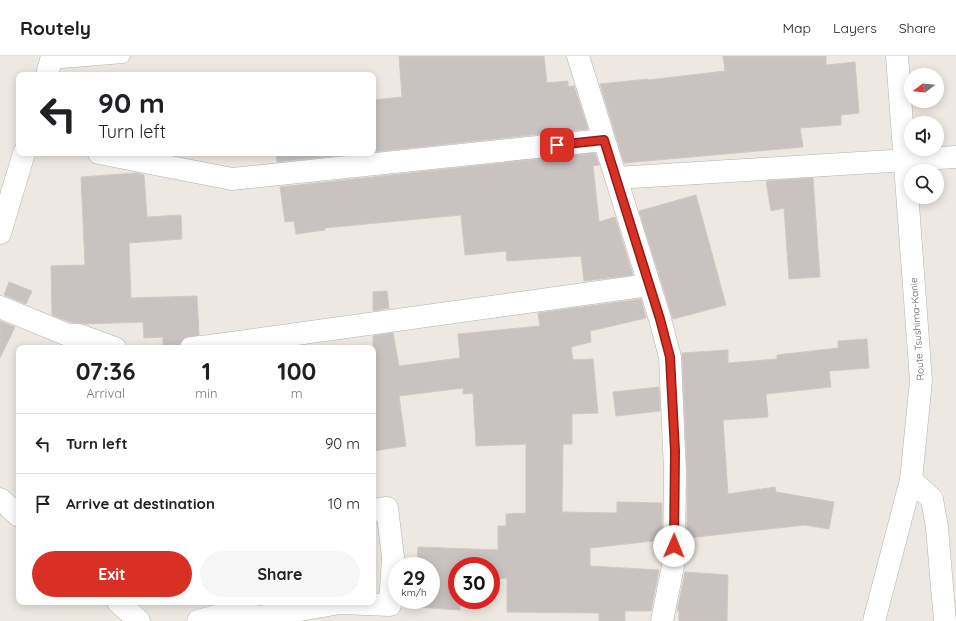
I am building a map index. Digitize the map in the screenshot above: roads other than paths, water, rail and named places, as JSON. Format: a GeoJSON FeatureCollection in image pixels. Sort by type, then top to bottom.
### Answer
{"type":"FeatureCollection","features":[{"type":"Feature","properties":{"kind":"street"},"geometry":{"type":"LineString","coordinates":[[578,56],[670,357],[675,451],[674,561],[662,621]]}},
{"type":"Feature","properties":{"kind":"street","name":"Route Tsushima-Kanie"},"geometry":{"type":"LineString","coordinates":[[874,621],[911,480],[921,381],[897,56]]}},
{"type":"Feature","properties":{"kind":"street"},"geometry":{"type":"LineString","coordinates":[[115,156],[232,179],[604,140]]}},
{"type":"Feature","properties":{"kind":"street"},"geometry":{"type":"LineString","coordinates":[[0,233],[23,156]]}},
{"type":"Feature","properties":{"kind":"street"},"geometry":{"type":"LineString","coordinates":[[616,178],[956,157]]}},
{"type":"Feature","properties":{"kind":"street"},"geometry":{"type":"LineString","coordinates":[[217,345],[649,285]]}},
{"type":"Feature","properties":{"kind":"street"},"geometry":{"type":"LineString","coordinates":[[0,307],[68,334],[79,335],[107,345]]}},
{"type":"Feature","properties":{"kind":"street"},"geometry":{"type":"LineString","coordinates":[[911,480],[932,499],[937,528],[945,621]]}},
{"type":"Feature","properties":{"kind":"street"},"geometry":{"type":"LineString","coordinates":[[0,499],[16,513]]}},
{"type":"Feature","properties":{"kind":"street"},"geometry":{"type":"LineString","coordinates":[[376,510],[387,508],[394,557],[390,605],[376,604]]}},
{"type":"Feature","properties":{"kind":"street"},"geometry":{"type":"LineString","coordinates":[[121,605],[139,621]]}},
{"type":"Feature","properties":{"kind":"street"},"geometry":{"type":"LineString","coordinates":[[198,621],[235,607],[259,617],[328,605]]}},
{"type":"Feature","properties":{"kind":"lane"},"geometry":{"type":"LineString","coordinates":[[50,64],[123,56]]}}]}
